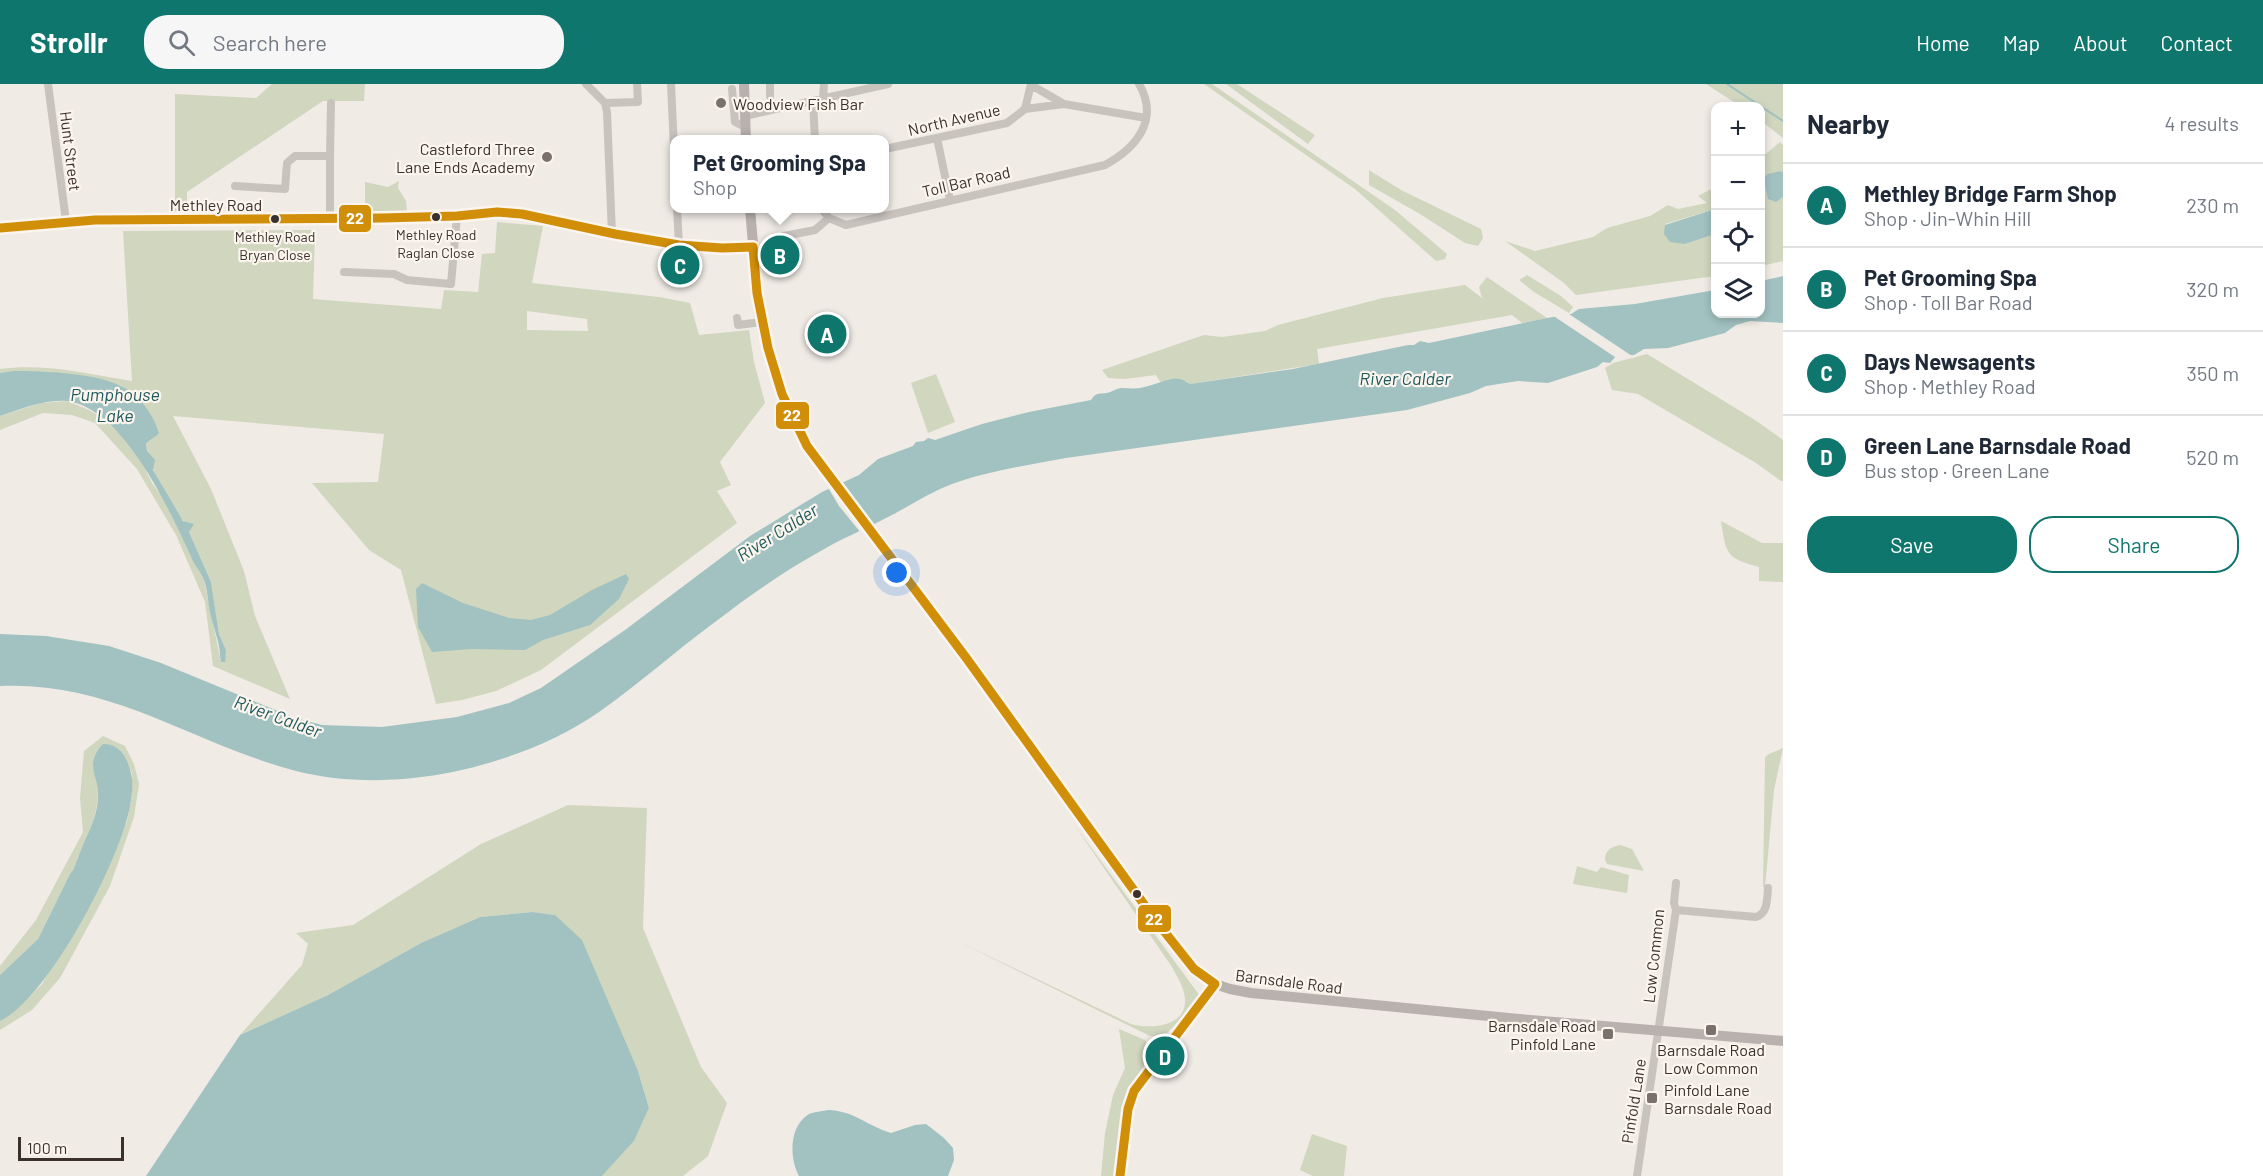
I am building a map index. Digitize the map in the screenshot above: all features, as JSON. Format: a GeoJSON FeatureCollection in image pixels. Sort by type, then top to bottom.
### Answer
{"type":"FeatureCollection","features":[{"type":"Feature","properties":{"kind":"main road"},"geometry":{"type":"LineString","coordinates":[[744,84],[746,135]]}},
{"type":"Feature","properties":{"kind":"main road","name":"Methley Road"},"geometry":{"type":"LineString","coordinates":[[0,228],[66,221],[457,216],[497,212],[522,214],[612,234],[679,244],[722,248],[753,247]]}},
{"type":"Feature","properties":{"kind":"main road","name":"Barnsdale Road"},"geometry":{"type":"LineString","coordinates":[[750,213],[762,322],[782,394],[798,430],[828,475],[967,659],[1149,912],[1194,969],[1215,984],[1251,993],[1783,1041]]}},
{"type":"Feature","properties":{"kind":"street","name":"Hunt Street"},"geometry":{"type":"LineString","coordinates":[[48,84],[66,221]]}},
{"type":"Feature","properties":{"kind":"street"},"geometry":{"type":"LineString","coordinates":[[586,84],[605,103],[607,112],[612,234]]}},
{"type":"Feature","properties":{"kind":"street"},"geometry":{"type":"LineString","coordinates":[[605,103],[638,102],[637,84]]}},
{"type":"Feature","properties":{"kind":"street"},"geometry":{"type":"LineString","coordinates":[[671,84],[673,135]]}},
{"type":"Feature","properties":{"kind":"street"},"geometry":{"type":"LineString","coordinates":[[770,84],[770,96]]}},
{"type":"Feature","properties":{"kind":"street"},"geometry":{"type":"LineString","coordinates":[[823,98],[824,84]]}},
{"type":"Feature","properties":{"kind":"street"},"geometry":{"type":"LineString","coordinates":[[732,89],[735,123],[823,98],[888,84]]}},
{"type":"Feature","properties":{"kind":"street"},"geometry":{"type":"LineString","coordinates":[[1064,104],[1031,84],[1025,110],[1064,104],[1146,118],[1145,93],[1139,84]]}},
{"type":"Feature","properties":{"kind":"street"},"geometry":{"type":"LineString","coordinates":[[813,101],[815,135]]}},
{"type":"Feature","properties":{"kind":"street"},"geometry":{"type":"LineString","coordinates":[[330,218],[331,103]]}},
{"type":"Feature","properties":{"kind":"street","name":"North Avenue"},"geometry":{"type":"LineString","coordinates":[[889,148],[1008,123],[1025,110]]}},
{"type":"Feature","properties":{"kind":"street","name":"Toll Bar Road"},"geometry":{"type":"LineString","coordinates":[[829,218],[846,225],[1105,165],[1123,155],[1140,138],[1146,118]]}},
{"type":"Feature","properties":{"kind":"street"},"geometry":{"type":"LineString","coordinates":[[937,138],[950,200]]}},
{"type":"Feature","properties":{"kind":"street"},"geometry":{"type":"LineString","coordinates":[[236,186],[285,189],[287,163],[295,156],[330,156]]}},
{"type":"Feature","properties":{"kind":"street"},"geometry":{"type":"LineString","coordinates":[[677,213],[679,244]]}},
{"type":"Feature","properties":{"kind":"street"},"geometry":{"type":"LineString","coordinates":[[774,238],[815,230],[829,218],[825,213]]}},
{"type":"Feature","properties":{"kind":"street"},"geometry":{"type":"LineString","coordinates":[[344,272],[394,274],[407,280],[451,284],[457,216]]}},
{"type":"Feature","properties":{"kind":"street"},"geometry":{"type":"LineString","coordinates":[[737,318],[738,325],[762,322]]}},
{"type":"Feature","properties":{"kind":"street","name":"Low Common"},"geometry":{"type":"LineString","coordinates":[[1659,1031],[1676,910],[1674,903],[1676,884]]}},
{"type":"Feature","properties":{"kind":"street"},"geometry":{"type":"LineString","coordinates":[[1676,910],[1756,917],[1764,912],[1768,888]]}},
{"type":"Feature","properties":{"kind":"street"},"geometry":{"type":"LineString","coordinates":[[1120,1176],[1128,1108],[1134,1091],[1215,984]]}},
{"type":"Feature","properties":{"kind":"street","name":"Pinfold Lane"},"geometry":{"type":"LineString","coordinates":[[1637,1176],[1659,1031]]}},
{"type":"Feature","properties":{"kind":"green space"},"geometry":{"type":"Polygon","coordinates":[[[272,84],[365,84],[364,101],[323,101],[187,192],[187,212],[175,211],[175,94],[256,98],[272,84]]]}},
{"type":"Feature","properties":{"kind":"green space"},"geometry":{"type":"Polygon","coordinates":[[[1204,84],[1212,84],[1395,210],[1447,254],[1445,259],[1436,261],[1355,189],[1204,84]]]}},
{"type":"Feature","properties":{"kind":"green space"},"geometry":{"type":"Polygon","coordinates":[[[1226,84],[1237,84],[1315,135],[1308,144],[1226,84]]]}},
{"type":"Feature","properties":{"kind":"green space"},"geometry":{"type":"Polygon","coordinates":[[[1706,84],[1783,84],[1783,138],[1765,124],[1765,102],[1734,102],[1706,84]]]}},
{"type":"Feature","properties":{"kind":"green space"},"geometry":{"type":"Polygon","coordinates":[[[1780,142],[1783,145],[1783,172],[1780,171],[1765,178],[1765,155],[1780,142]]]}},
{"type":"Feature","properties":{"kind":"green space"},"geometry":{"type":"Polygon","coordinates":[[[1369,170],[1401,190],[1481,229],[1483,238],[1478,246],[1465,243],[1369,185],[1369,170]]]}},
{"type":"Feature","properties":{"kind":"green space"},"geometry":{"type":"Polygon","coordinates":[[[399,181],[398,188],[406,201],[407,211],[365,213],[365,182],[388,187],[399,181]]]}},
{"type":"Feature","properties":{"kind":"green space"},"geometry":{"type":"Polygon","coordinates":[[[1765,186],[1776,201],[1783,197],[1783,261],[1765,265],[1765,186]]]}},
{"type":"Feature","properties":{"kind":"green space"},"geometry":{"type":"Polygon","coordinates":[[[1711,189],[1711,210],[1665,224],[1685,244],[1711,235],[1711,277],[1576,295],[1564,283],[1505,241],[1535,251],[1593,237],[1607,228],[1650,216],[1668,205],[1678,209],[1707,203],[1698,196],[1711,189]]]}},
{"type":"Feature","properties":{"kind":"green space"},"geometry":{"type":"Polygon","coordinates":[[[497,222],[543,226],[532,283],[659,297],[690,303],[699,335],[749,330],[754,362],[765,403],[720,462],[731,485],[717,491],[737,523],[541,670],[496,691],[436,704],[401,570],[369,550],[312,483],[378,482],[384,434],[173,416],[211,489],[244,571],[255,616],[290,699],[213,666],[205,602],[176,535],[137,469],[95,423],[72,415],[43,413],[0,430],[0,416],[41,403],[67,401],[101,417],[122,436],[140,459],[152,483],[163,498],[204,580],[221,662],[226,650],[219,634],[211,582],[189,532],[191,528],[169,501],[152,466],[146,444],[159,433],[146,409],[127,389],[102,380],[46,372],[0,373],[0,369],[50,368],[132,381],[123,231],[315,230],[313,299],[441,309],[444,290],[478,292],[482,254],[495,253],[497,222]],[[527,311],[527,330],[588,331],[587,319],[527,311]]]}},
{"type":"Feature","properties":{"kind":"green space"},"geometry":{"type":"Polygon","coordinates":[[[1527,275],[1561,296],[1573,307],[1569,313],[1519,280],[1527,275]]]}},
{"type":"Feature","properties":{"kind":"green space"},"geometry":{"type":"Polygon","coordinates":[[[1487,277],[1547,318],[1522,323],[1512,315],[1317,349],[1319,364],[1190,384],[1186,381],[1161,383],[1156,375],[1125,379],[1108,378],[1102,370],[1204,335],[1222,337],[1265,331],[1278,325],[1383,298],[1465,285],[1482,298],[1479,287],[1487,277]]]}},
{"type":"Feature","properties":{"kind":"green space"},"geometry":{"type":"Polygon","coordinates":[[[1647,354],[1755,420],[1783,440],[1783,481],[1638,394],[1612,390],[1605,368],[1613,363],[1647,354]]]}},
{"type":"Feature","properties":{"kind":"green space"},"geometry":{"type":"Polygon","coordinates":[[[936,374],[955,422],[928,433],[911,383],[936,374]]]}},
{"type":"Feature","properties":{"kind":"green space"},"geometry":{"type":"Polygon","coordinates":[[[1721,521],[1762,543],[1783,543],[1783,582],[1759,581],[1759,567],[1734,557],[1724,541],[1721,521]]]}},
{"type":"Feature","properties":{"kind":"green space"},"geometry":{"type":"Polygon","coordinates":[[[103,736],[125,746],[134,764],[139,784],[134,817],[110,886],[60,978],[32,1010],[0,1030],[0,1021],[19,1007],[42,984],[107,869],[127,821],[132,795],[132,773],[125,757],[93,766],[98,800],[89,832],[75,867],[38,939],[0,975],[0,966],[36,920],[83,832],[80,798],[84,751],[103,736]]]}},
{"type":"Feature","properties":{"kind":"green space"},"geometry":{"type":"Polygon","coordinates":[[[1783,748],[1774,790],[1765,887],[1763,887],[1765,758],[1783,748]]]}},
{"type":"Feature","properties":{"kind":"green space"},"geometry":{"type":"Polygon","coordinates":[[[568,805],[647,808],[643,928],[701,1067],[727,1103],[708,1156],[683,1176],[602,1176],[634,1141],[649,1108],[638,1071],[555,915],[533,912],[480,917],[421,943],[328,995],[240,1035],[302,965],[308,944],[296,933],[353,925],[481,844],[568,805]]]}},
{"type":"Feature","properties":{"kind":"green space"},"geometry":{"type":"Polygon","coordinates":[[[1073,823],[1200,996],[1188,1012],[1163,1037],[1150,1036],[953,939],[1131,1024],[1164,1025],[1179,1017],[1183,1011],[1185,997],[1172,967],[1073,823]]]}},
{"type":"Feature","properties":{"kind":"green space"},"geometry":{"type":"Polygon","coordinates":[[[1620,845],[1632,849],[1644,871],[1607,864],[1605,857],[1607,851],[1620,845]]]}},
{"type":"Feature","properties":{"kind":"green space"},"geometry":{"type":"Polygon","coordinates":[[[1577,866],[1597,872],[1601,867],[1629,875],[1627,893],[1573,884],[1577,866]]]}},
{"type":"Feature","properties":{"kind":"green space"},"geometry":{"type":"Polygon","coordinates":[[[1119,1029],[1145,1040],[1152,1053],[1127,1098],[1115,1176],[1101,1176],[1105,1133],[1113,1095],[1125,1068],[1119,1029]]]}},
{"type":"Feature","properties":{"kind":"green space"},"geometry":{"type":"Polygon","coordinates":[[[1312,1134],[1347,1146],[1344,1176],[1313,1176],[1300,1170],[1312,1134]]]}},
{"type":"Feature","properties":{"kind":"water"},"geometry":{"type":"Polygon","coordinates":[[[1783,172],[1783,197],[1776,202],[1768,199],[1765,177],[1783,172]]]}},
{"type":"Feature","properties":{"kind":"water"},"geometry":{"type":"Polygon","coordinates":[[[1711,210],[1711,235],[1685,244],[1670,242],[1664,234],[1665,225],[1711,210]]]}},
{"type":"Feature","properties":{"kind":"water","name":"River Calder"},"geometry":{"type":"Polygon","coordinates":[[[1783,276],[1783,323],[1750,321],[1736,325],[1725,333],[1668,348],[1644,349],[1634,355],[1616,356],[1610,363],[1603,362],[1597,367],[1548,383],[1518,381],[1486,386],[1470,393],[1407,410],[1066,458],[994,472],[952,484],[833,544],[785,572],[732,609],[614,701],[582,723],[529,749],[453,772],[394,780],[355,780],[315,775],[258,759],[152,716],[79,693],[41,687],[0,686],[0,634],[46,636],[109,646],[161,663],[295,718],[322,725],[382,727],[457,717],[509,703],[541,688],[625,630],[750,536],[822,492],[859,475],[878,459],[913,446],[916,442],[928,438],[935,440],[982,424],[1029,412],[1091,400],[1096,395],[1121,388],[1140,388],[1174,379],[1190,384],[1293,369],[1414,345],[1420,341],[1429,343],[1571,314],[1579,309],[1635,304],[1711,291],[1711,318],[1765,318],[1765,280],[1783,276]]]}},
{"type":"Feature","properties":{"kind":"water","name":"Pumphouse Lake"},"geometry":{"type":"Polygon","coordinates":[[[55,372],[112,382],[129,390],[146,407],[159,433],[146,444],[147,451],[155,460],[153,470],[183,521],[194,524],[189,532],[211,582],[219,634],[226,650],[225,662],[221,662],[203,578],[159,491],[127,442],[108,423],[88,408],[67,401],[41,403],[0,416],[0,373],[55,372]]]}},
{"type":"Feature","properties":{"kind":"water"},"geometry":{"type":"Polygon","coordinates":[[[626,574],[629,579],[619,599],[590,625],[543,640],[525,650],[471,649],[432,652],[418,627],[416,589],[422,583],[463,603],[509,618],[531,620],[550,615],[592,590],[626,574]]]}},
{"type":"Feature","properties":{"kind":"water"},"geometry":{"type":"Polygon","coordinates":[[[103,744],[115,746],[123,754],[131,772],[132,794],[124,829],[98,891],[60,957],[40,985],[19,1007],[0,1021],[0,975],[38,939],[74,868],[91,826],[98,801],[93,762],[103,744]]]}},
{"type":"Feature","properties":{"kind":"water"},"geometry":{"type":"Polygon","coordinates":[[[533,912],[555,915],[582,940],[638,1071],[649,1108],[634,1141],[602,1176],[146,1176],[240,1035],[328,995],[421,943],[480,917],[533,912]]]}},
{"type":"Feature","properties":{"kind":"water"},"geometry":{"type":"Polygon","coordinates":[[[828,1110],[846,1113],[891,1133],[926,1124],[953,1148],[954,1160],[948,1176],[799,1176],[792,1152],[794,1134],[802,1119],[809,1114],[828,1110]]]}},
{"type":"Feature","properties":{"kind":"pier"},"geometry":{"type":"Polygon","coordinates":[[[1566,312],[1635,358],[1618,359],[1552,315],[1566,312]]]}},
{"type":"Feature","properties":{"kind":"pier"},"geometry":{"type":"Polygon","coordinates":[[[840,480],[865,515],[868,515],[867,518],[874,527],[861,533],[839,506],[827,486],[840,480]]]}},
{"type":"Feature","properties":{"kind":"waterway"},"geometry":{"type":"LineString","coordinates":[[1727,84],[1783,121]]}},
{"type":"Feature","properties":{"kind":"transit line","name":"22"},"geometry":{"type":"LineString","coordinates":[[0,228],[95,220],[382,218],[457,216],[497,212],[522,214],[679,245],[722,248],[753,247],[757,293],[768,348],[782,394],[807,446],[967,659],[1156,921],[1194,969],[1215,984],[1134,1091],[1128,1109],[1120,1176]]}},
{"type":"Feature","properties":{"kind":"place","name":"Woodview Fish Bar"},"geometry":{"type":"Point","coordinates":[721,103]}},
{"type":"Feature","properties":{"kind":"place","name":"Castleford Three Lane Ends Academy"},"geometry":{"type":"Point","coordinates":[547,157]}},
{"type":"Feature","properties":{"kind":"place","name":"Methley Road Raglan Close"},"geometry":{"type":"Point","coordinates":[436,217]}},
{"type":"Feature","properties":{"kind":"place","name":"Methley Road Bryan Close"},"geometry":{"type":"Point","coordinates":[275,219]}},
{"type":"Feature","properties":{"kind":"place","name":"Pet Grooming Spa"},"geometry":{"type":"Point","coordinates":[780,255]}},
{"type":"Feature","properties":{"kind":"place","name":"Days Newsagents"},"geometry":{"type":"Point","coordinates":[680,265]}},
{"type":"Feature","properties":{"kind":"place","name":"Methley Bridge Farm Shop"},"geometry":{"type":"Point","coordinates":[827,334]}},
{"type":"Feature","properties":{"kind":"place","name":"Barnsdale Road Low Common"},"geometry":{"type":"Point","coordinates":[1711,1030]}},
{"type":"Feature","properties":{"kind":"place","name":"Barnsdale Road Pinfold Lane"},"geometry":{"type":"Point","coordinates":[1608,1034]}},
{"type":"Feature","properties":{"kind":"place","name":"Green Lane Barnsdale Road"},"geometry":{"type":"Point","coordinates":[1165,1056]}},
{"type":"Feature","properties":{"kind":"place","name":"Pinfold Lane Barnsdale Road"},"geometry":{"type":"Point","coordinates":[1652,1098]}}]}
